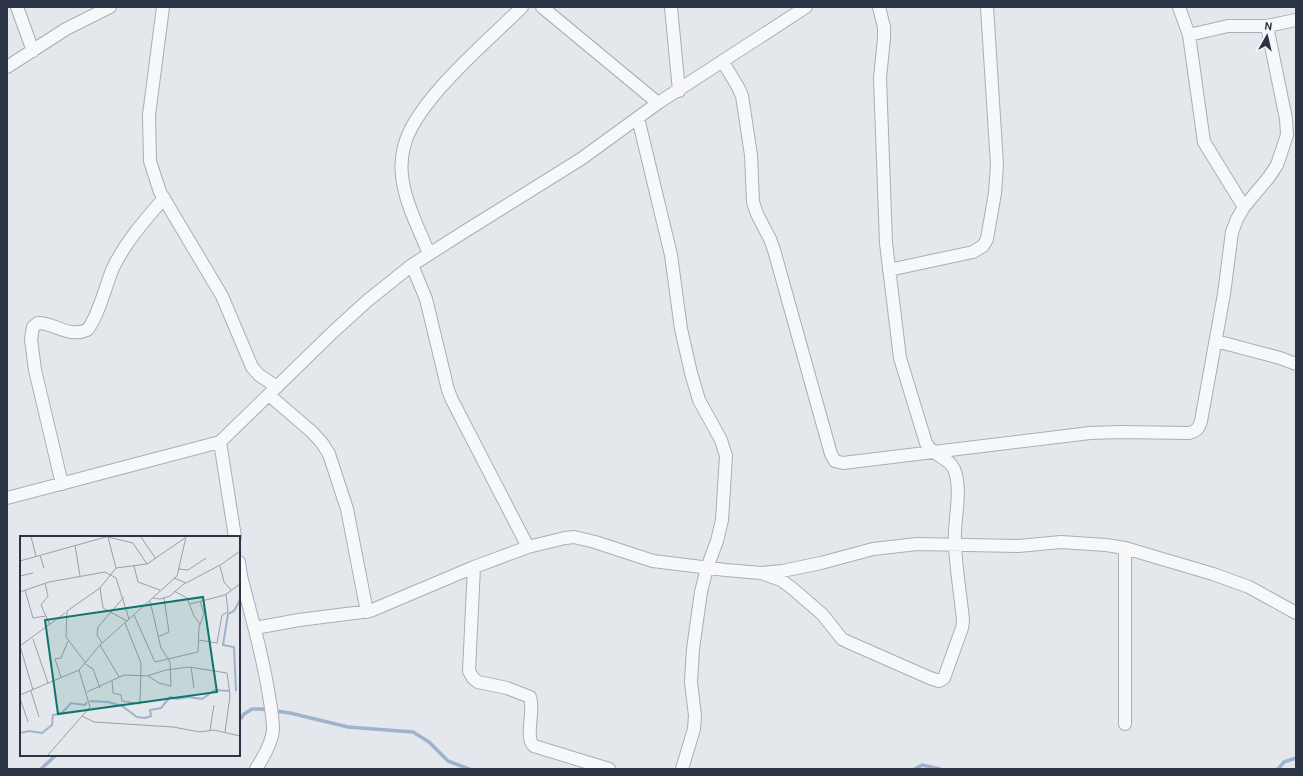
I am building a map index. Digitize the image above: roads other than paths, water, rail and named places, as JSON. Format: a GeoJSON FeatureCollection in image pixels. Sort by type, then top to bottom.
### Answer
{"type":"FeatureCollection","features":[{"type":"Feature","properties":{"kind":"street"},"geometry":{"type":"LineString","coordinates":[[17,7],[33,51]]}},
{"type":"Feature","properties":{"kind":"street"},"geometry":{"type":"LineString","coordinates":[[7,67],[66,29],[110,7]]}},
{"type":"Feature","properties":{"kind":"street"},"geometry":{"type":"LineString","coordinates":[[163,7],[149,115],[150,161],[154,176],[160,192],[222,296],[252,367],[322,442],[328,454],[347,509],[367,612]]}},
{"type":"Feature","properties":{"kind":"street"},"geometry":{"type":"LineString","coordinates":[[430,254],[406,197],[402,182],[402,159],[408,135],[416,119],[434,96],[453,75],[522,7]]}},
{"type":"Feature","properties":{"kind":"street"},"geometry":{"type":"LineString","coordinates":[[542,7],[658,103]]}},
{"type":"Feature","properties":{"kind":"street"},"geometry":{"type":"LineString","coordinates":[[671,7],[679,91]]}},
{"type":"Feature","properties":{"kind":"street"},"geometry":{"type":"LineString","coordinates":[[7,498],[220,442],[338,326],[412,265],[581,159],[658,103],[679,91],[806,7]]}},
{"type":"Feature","properties":{"kind":"street"},"geometry":{"type":"LineString","coordinates":[[761,572],[781,580],[793,589],[822,614],[842,639],[930,678],[941,680],[944,678],[962,628],[963,621],[954,544],[957,487],[956,475],[953,466],[928,448],[900,358],[886,243],[880,78],[884,27],[879,7]]}},
{"type":"Feature","properties":{"kind":"street"},"geometry":{"type":"LineString","coordinates":[[889,270],[973,252],[983,246],[987,239],[995,193],[997,165],[987,7]]}},
{"type":"Feature","properties":{"kind":"street"},"geometry":{"type":"LineString","coordinates":[[1179,7],[1189,35],[1204,142],[1244,207]]}},
{"type":"Feature","properties":{"kind":"street"},"geometry":{"type":"LineString","coordinates":[[1189,35],[1228,26],[1268,26],[1296,20]]}},
{"type":"Feature","properties":{"kind":"street"},"geometry":{"type":"LineString","coordinates":[[723,62],[742,96],[751,155],[753,202],[774,250],[833,458],[835,461],[843,463],[1090,433],[1188,433],[1196,431],[1202,421],[1224,294],[1232,232],[1244,207],[1277,165],[1287,135],[1286,119],[1268,26]]}},
{"type":"Feature","properties":{"kind":"street"},"geometry":{"type":"LineString","coordinates":[[638,118],[671,255],[681,329],[691,373],[699,400],[721,440],[726,456],[722,520],[707,568],[698,613],[691,682],[695,722],[682,769]]}},
{"type":"Feature","properties":{"kind":"street"},"geometry":{"type":"LineString","coordinates":[[62,484],[35,370],[31,339],[33,327],[38,323],[42,323],[64,330],[78,332],[88,330],[94,321],[113,268],[130,237],[164,198]]}},
{"type":"Feature","properties":{"kind":"street"},"geometry":{"type":"LineString","coordinates":[[412,265],[426,299],[448,390],[452,400],[528,547]]}},
{"type":"Feature","properties":{"kind":"street"},"geometry":{"type":"LineString","coordinates":[[1216,341],[1280,358],[1296,364]]}},
{"type":"Feature","properties":{"kind":"street"},"geometry":{"type":"LineString","coordinates":[[220,442],[235,536]]}},
{"type":"Feature","properties":{"kind":"street"},"geometry":{"type":"LineString","coordinates":[[255,628],[299,620],[367,612],[385,606],[474,567],[528,547],[574,537],[595,542],[653,561],[707,568],[761,572],[782,571],[821,564],[873,549],[898,545],[954,544],[1018,546],[1061,542],[1085,543],[1125,548],[1213,574],[1249,587],[1296,614]]}},
{"type":"Feature","properties":{"kind":"street"},"geometry":{"type":"LineString","coordinates":[[1125,548],[1125,724]]}},
{"type":"Feature","properties":{"kind":"street"},"geometry":{"type":"LineString","coordinates":[[474,567],[469,648],[469,671],[472,678],[478,682],[507,688],[530,697],[532,703],[529,734],[531,744],[534,746],[609,769]]}},
{"type":"Feature","properties":{"kind":"street"},"geometry":{"type":"LineString","coordinates":[[240,569],[266,672],[272,717],[273,731],[270,742],[256,769]]}},
{"type":"Feature","properties":{"kind":"waterway"},"geometry":{"type":"LineString","coordinates":[[240,720],[244,714],[252,709],[261,709],[290,713],[348,727],[413,732],[429,742],[448,761],[469,769]]}},
{"type":"Feature","properties":{"kind":"waterway"},"geometry":{"type":"LineString","coordinates":[[41,769],[55,756]]}},
{"type":"Feature","properties":{"kind":"waterway"},"geometry":{"type":"LineString","coordinates":[[1278,769],[1284,762],[1296,758]]}},
{"type":"Feature","properties":{"kind":"waterway"},"geometry":{"type":"LineString","coordinates":[[915,769],[922,765],[940,769]]}}]}
